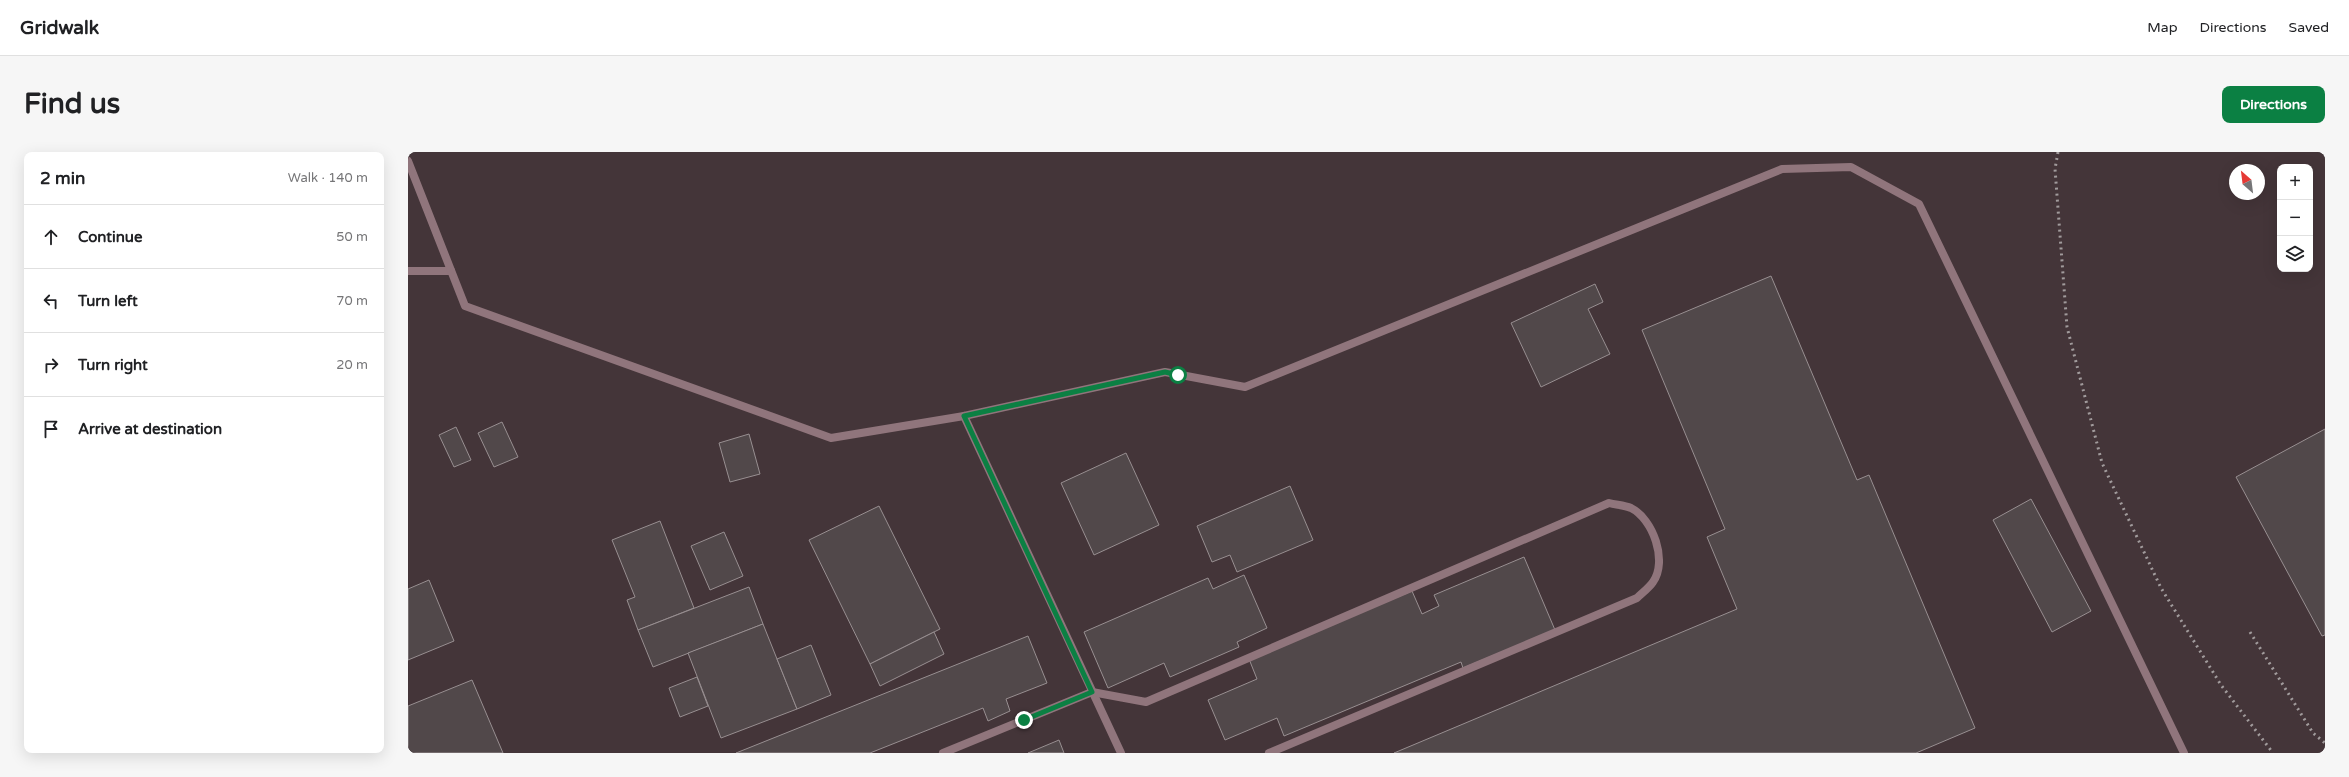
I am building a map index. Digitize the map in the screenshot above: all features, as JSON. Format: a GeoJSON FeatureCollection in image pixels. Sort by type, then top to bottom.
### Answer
{"type":"FeatureCollection","features":[{"type":"Feature","properties":{"kind":"street"},"geometry":{"type":"LineString","coordinates":[[408,160],[450,271],[465,306],[831,438],[964,416],[1165,372],[1245,387],[1782,169],[1851,167],[1919,204],[2184,753]]}},
{"type":"Feature","properties":{"kind":"street"},"geometry":{"type":"LineString","coordinates":[[408,270],[450,271]]}},
{"type":"Feature","properties":{"kind":"street"},"geometry":{"type":"LineString","coordinates":[[964,416],[1120,753]]}},
{"type":"Feature","properties":{"kind":"street"},"geometry":{"type":"LineString","coordinates":[[943,753],[1092,692],[1146,702],[1609,503],[1631,508],[1645,520],[1657,541],[1659,560],[1654,582],[1637,598],[1269,753]]}},
{"type":"Feature","properties":{"kind":"shaded area"},"geometry":{"type":"Polygon","coordinates":[[[408,152],[2325,152],[2325,753],[408,753],[408,152]]]}},
{"type":"Feature","properties":{"kind":"building"},"geometry":{"type":"Polygon","coordinates":[[[1771,276],[1857,480],[1869,475],[1975,728],[1916,753],[1394,753],[1737,609],[1707,537],[1725,529],[1642,330],[1771,276]]]}},
{"type":"Feature","properties":{"kind":"building"},"geometry":{"type":"Polygon","coordinates":[[[1595,284],[1603,302],[1588,309],[1610,354],[1541,387],[1511,323],[1595,284]]]}},
{"type":"Feature","properties":{"kind":"building"},"geometry":{"type":"Polygon","coordinates":[[[502,422],[518,457],[494,467],[478,433],[502,422]]]}},
{"type":"Feature","properties":{"kind":"building"},"geometry":{"type":"Polygon","coordinates":[[[456,427],[471,460],[454,467],[439,435],[456,427]]]}},
{"type":"Feature","properties":{"kind":"building"},"geometry":{"type":"Polygon","coordinates":[[[2325,429],[2325,635],[2322,636],[2236,477],[2325,429]]]}},
{"type":"Feature","properties":{"kind":"building"},"geometry":{"type":"Polygon","coordinates":[[[749,434],[760,474],[730,482],[719,443],[749,434]]]}},
{"type":"Feature","properties":{"kind":"building"},"geometry":{"type":"Polygon","coordinates":[[[1126,453],[1159,525],[1094,555],[1061,483],[1126,453]]]}},
{"type":"Feature","properties":{"kind":"building"},"geometry":{"type":"Polygon","coordinates":[[[1290,486],[1313,540],[1237,572],[1230,555],[1212,562],[1197,526],[1290,486]]]}},
{"type":"Feature","properties":{"kind":"building"},"geometry":{"type":"Polygon","coordinates":[[[2031,499],[2091,611],[2052,632],[1993,520],[2031,499]]]}},
{"type":"Feature","properties":{"kind":"building"},"geometry":{"type":"Polygon","coordinates":[[[879,506],[940,629],[870,664],[809,540],[879,506]]]}},
{"type":"Feature","properties":{"kind":"building"},"geometry":{"type":"Polygon","coordinates":[[[660,521],[694,608],[638,630],[627,600],[635,597],[612,540],[660,521]]]}},
{"type":"Feature","properties":{"kind":"building"},"geometry":{"type":"Polygon","coordinates":[[[724,532],[743,576],[710,590],[691,546],[724,532]]]}},
{"type":"Feature","properties":{"kind":"building"},"geometry":{"type":"Polygon","coordinates":[[[1524,557],[1555,630],[1463,668],[1461,662],[1284,736],[1277,718],[1225,740],[1208,700],[1257,679],[1249,659],[1412,591],[1422,614],[1439,606],[1434,595],[1524,557]]]}},
{"type":"Feature","properties":{"kind":"building"},"geometry":{"type":"Polygon","coordinates":[[[1244,575],[1267,628],[1237,642],[1239,647],[1170,677],[1164,663],[1108,688],[1084,632],[1208,578],[1213,589],[1244,575]]]}},
{"type":"Feature","properties":{"kind":"building"},"geometry":{"type":"Polygon","coordinates":[[[429,580],[454,641],[408,660],[408,589],[429,580]]]}},
{"type":"Feature","properties":{"kind":"building"},"geometry":{"type":"Polygon","coordinates":[[[749,587],[763,624],[653,667],[638,630],[749,587]]]}},
{"type":"Feature","properties":{"kind":"building"},"geometry":{"type":"Polygon","coordinates":[[[763,624],[797,709],[721,738],[688,653],[763,624]]]}},
{"type":"Feature","properties":{"kind":"building"},"geometry":{"type":"Polygon","coordinates":[[[934,632],[944,654],[880,686],[870,664],[934,632]]]}},
{"type":"Feature","properties":{"kind":"building"},"geometry":{"type":"Polygon","coordinates":[[[1028,636],[1047,683],[1006,699],[1010,711],[988,721],[983,708],[870,753],[736,753],[1028,636]]]}},
{"type":"Feature","properties":{"kind":"building"},"geometry":{"type":"Polygon","coordinates":[[[811,645],[831,695],[797,709],[777,659],[811,645]]]}},
{"type":"Feature","properties":{"kind":"building"},"geometry":{"type":"Polygon","coordinates":[[[697,677],[708,706],[680,717],[669,688],[697,677]]]}},
{"type":"Feature","properties":{"kind":"building"},"geometry":{"type":"Polygon","coordinates":[[[472,680],[503,753],[408,753],[408,706],[472,680]]]}},
{"type":"Feature","properties":{"kind":"building"},"geometry":{"type":"Polygon","coordinates":[[[1059,740],[1064,753],[1028,753],[1059,740]]]}},
{"type":"Feature","properties":{"kind":"railway"},"geometry":{"type":"LineString","coordinates":[[2058,152],[2055,169],[2067,327],[2102,463],[2161,588],[2221,685],[2273,753]]}},
{"type":"Feature","properties":{"kind":"railway"},"geometry":{"type":"LineString","coordinates":[[2250,632],[2313,733],[2325,743]]}},
{"type":"Feature","properties":{"kind":"route"},"geometry":{"type":"LineString","coordinates":[[1024,720],[1092,692],[964,416],[1165,372],[1178,375]]}}]}
